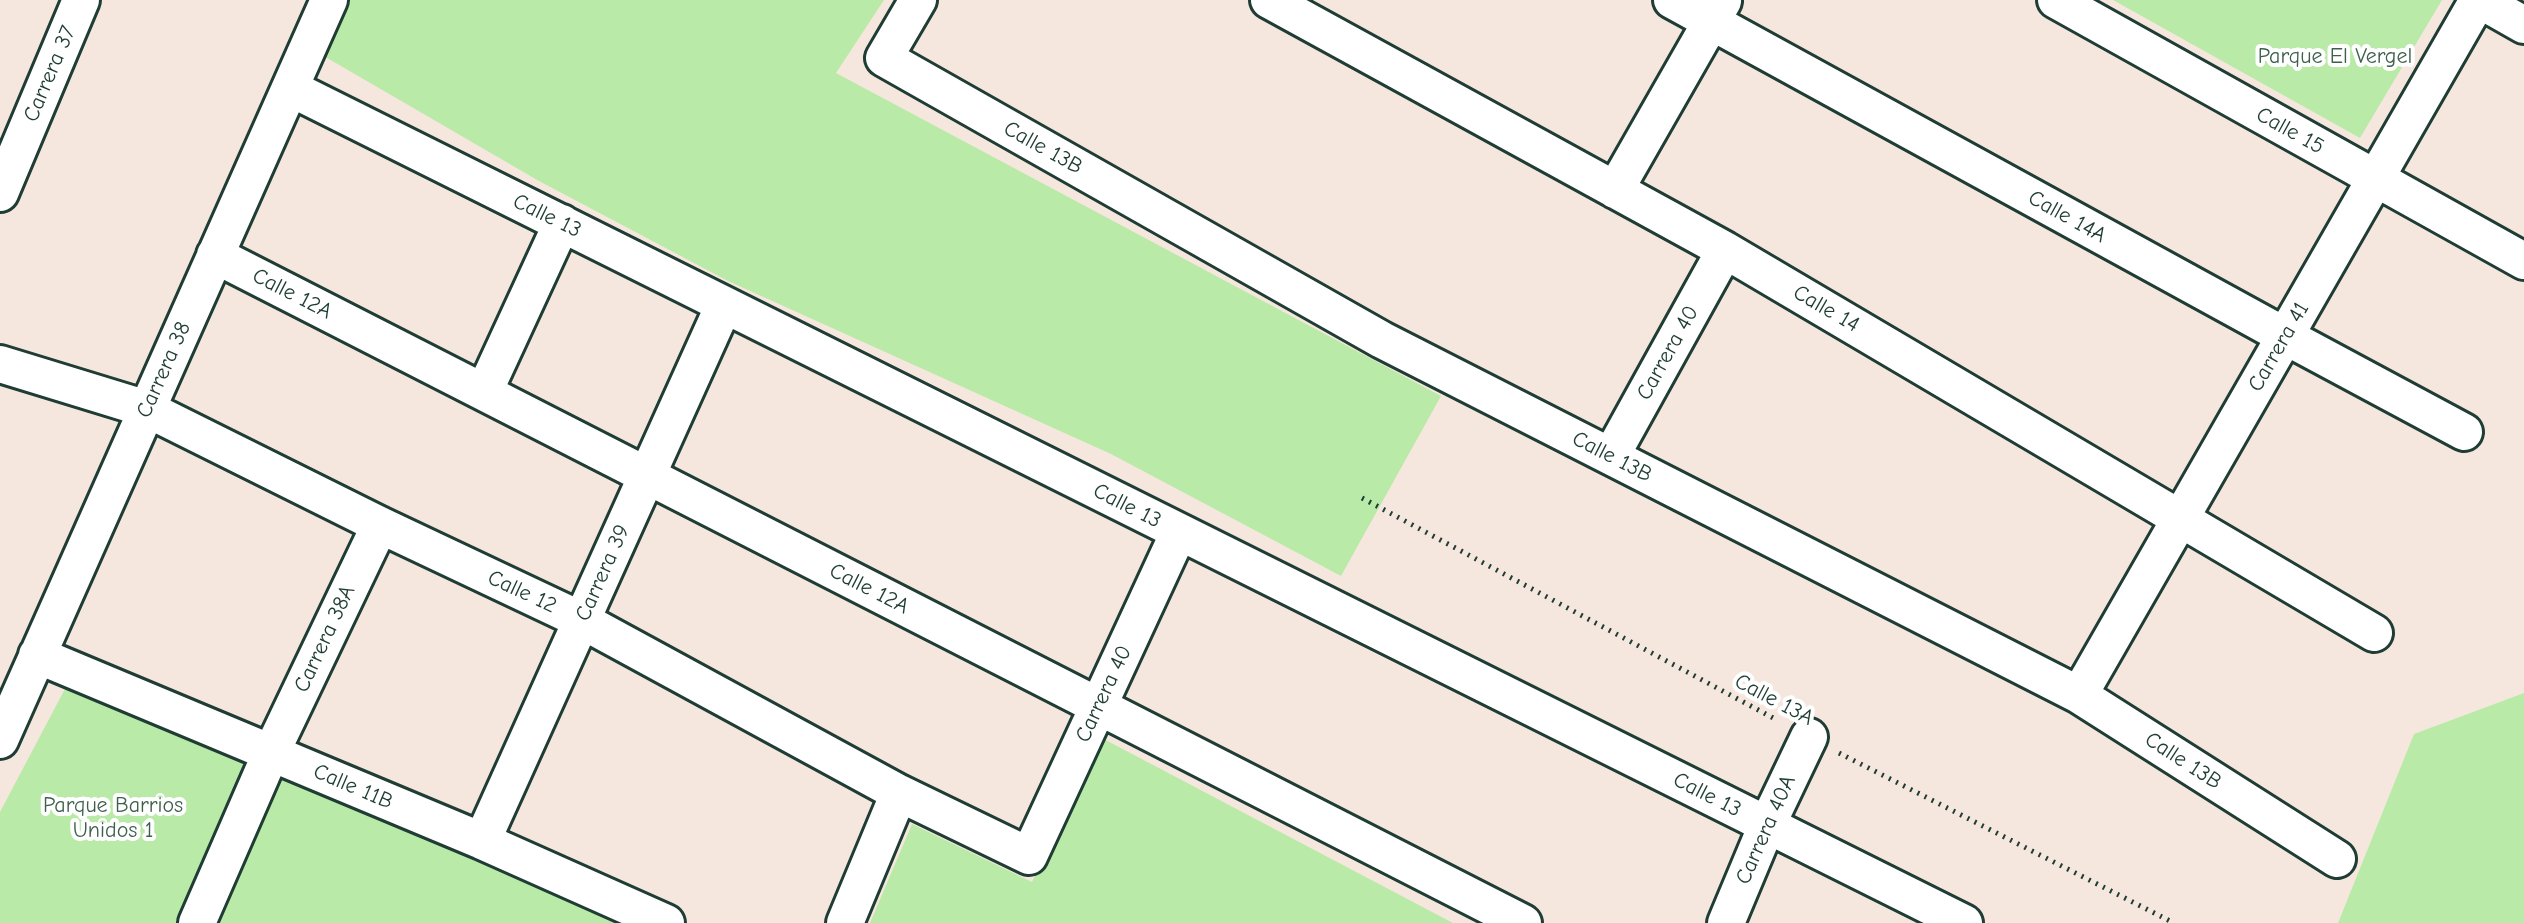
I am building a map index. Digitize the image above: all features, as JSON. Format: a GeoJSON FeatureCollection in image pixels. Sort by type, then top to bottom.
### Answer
{"type":"FeatureCollection","features":[{"type":"Feature","properties":{"kind":"street","name":"Carrera 37"},"geometry":{"type":"LineString","coordinates":[[0,193],[81,0]]}},
{"type":"Feature","properties":{"kind":"street","name":"Carrera 38"},"geometry":{"type":"LineString","coordinates":[[0,740],[329,0]]}},
{"type":"Feature","properties":{"kind":"street","name":"Calle 13B"},"geometry":{"type":"LineString","coordinates":[[918,0],[884,58],[1382,340],[2079,695],[2337,859]]}},
{"type":"Feature","properties":{"kind":"street","name":"Calle 14"},"geometry":{"type":"LineString","coordinates":[[1269,0],[1725,250],[2374,633]]}},
{"type":"Feature","properties":{"kind":"street","name":"Calle 14A"},"geometry":{"type":"LineString","coordinates":[[1672,0],[1718,11],[2285,336],[2464,432]]}},
{"type":"Feature","properties":{"kind":"street","name":"Calle 15"},"geometry":{"type":"LineString","coordinates":[[2056,0],[2524,261]]}},
{"type":"Feature","properties":{"kind":"street"},"geometry":{"type":"LineString","coordinates":[[2479,0],[2524,25]]}},
{"type":"Feature","properties":{"kind":"street","name":"Carrera 41"},"geometry":{"type":"LineString","coordinates":[[2079,695],[2479,0]]}},
{"type":"Feature","properties":{"kind":"street"},"geometry":{"type":"LineString","coordinates":[[1615,190],[1718,11]]}},
{"type":"Feature","properties":{"kind":"street","name":"Calle 13"},"geometry":{"type":"LineString","coordinates":[[290,88],[1964,923]]}},
{"type":"Feature","properties":{"kind":"street"},"geometry":{"type":"LineString","coordinates":[[484,392],[562,223]]}},
{"type":"Feature","properties":{"kind":"street","name":"Carrera 40"},"geometry":{"type":"LineString","coordinates":[[1611,456],[1725,250]]}},
{"type":"Feature","properties":{"kind":"street","name":"Calle 12A"},"geometry":{"type":"LineString","coordinates":[[215,255],[1523,923]]}},
{"type":"Feature","properties":{"kind":"street","name":"Carrera 39"},"geometry":{"type":"LineString","coordinates":[[482,841],[724,305]]}},
{"type":"Feature","properties":{"kind":"street","name":"Calle 12"},"geometry":{"type":"LineString","coordinates":[[0,364],[147,409],[380,525],[581,620],[899,793],[1029,856]]}},
{"type":"Feature","properties":{"kind":"street","name":"Carrera 38A"},"geometry":{"type":"LineString","coordinates":[[197,923],[271,753],[380,525]]}},
{"type":"Feature","properties":{"kind":"street","name":"Carrera 40"},"geometry":{"type":"LineString","coordinates":[[1029,856],[1179,532]]}},
{"type":"Feature","properties":{"kind":"street","name":"Calle 11B"},"geometry":{"type":"LineString","coordinates":[[37,655],[482,841],[666,923]]}},
{"type":"Feature","properties":{"kind":"street","name":"Carrera 40A"},"geometry":{"type":"LineString","coordinates":[[1726,923],[1767,825],[1809,737]]}},
{"type":"Feature","properties":{"kind":"street"},"geometry":{"type":"LineString","coordinates":[[845,923],[899,793]]}},
{"type":"Feature","properties":{"kind":"path","name":"Calle 13A"},"geometry":{"type":"LineString","coordinates":[[1362,498],[1809,737],[2174,923]]}},
{"type":"Feature","properties":{"kind":"green space"},"geometry":{"type":"Polygon","coordinates":[[[346,0],[884,0],[836,73],[1441,396],[1341,576],[1111,454],[728,281],[539,181],[322,55],[346,0]]]}},
{"type":"Feature","properties":{"kind":"green space","name":"Parque El Vergel"},"geometry":{"type":"Polygon","coordinates":[[[2113,0],[2442,0],[2360,138],[2113,0]]]}},
{"type":"Feature","properties":{"kind":"green space","name":"Parque Barrios Unidos 1"},"geometry":{"type":"Polygon","coordinates":[[[67,685],[630,923],[0,923],[0,812],[67,685]]]}},
{"type":"Feature","properties":{"kind":"green space"},"geometry":{"type":"Polygon","coordinates":[[[2524,693],[2524,923],[2338,923],[2414,734],[2524,693]]]}},
{"type":"Feature","properties":{"kind":"green space"},"geometry":{"type":"Polygon","coordinates":[[[1100,737],[1453,923],[870,923],[912,824],[1032,882],[1100,737]]]}}]}
